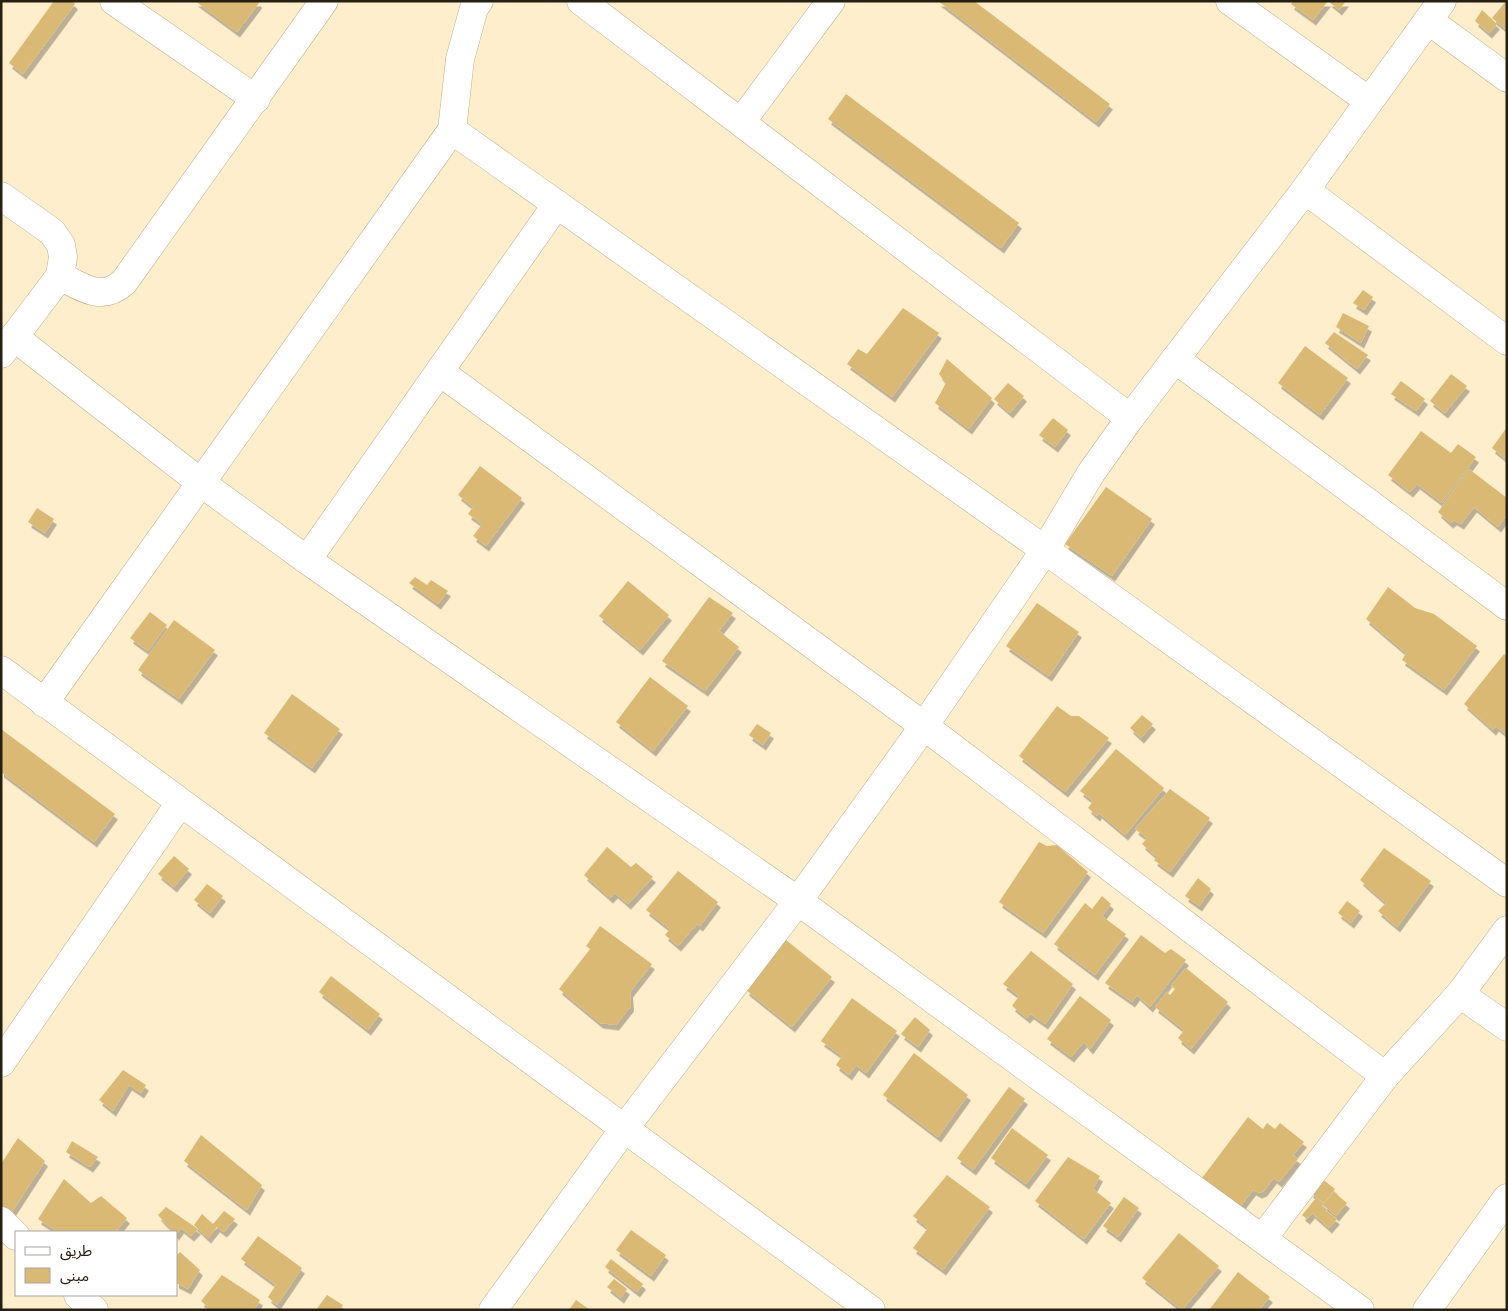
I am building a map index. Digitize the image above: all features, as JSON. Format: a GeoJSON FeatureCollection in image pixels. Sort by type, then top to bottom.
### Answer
{"type":"FeatureCollection","features":[{"type":"Feature","properties":{"kind":"street"},"geometry":{"type":"LineString","coordinates":[[114,1],[256,99]]}},
{"type":"Feature","properties":{"kind":"street"},"geometry":{"type":"LineString","coordinates":[[60,276],[90,291],[104,293],[115,290],[141,260],[324,1]]}},
{"type":"Feature","properties":{"kind":"street"},"geometry":{"type":"LineString","coordinates":[[581,1],[1130,418]]}},
{"type":"Feature","properties":{"kind":"street"},"geometry":{"type":"LineString","coordinates":[[741,122],[831,1]]}},
{"type":"Feature","properties":{"kind":"street"},"geometry":{"type":"LineString","coordinates":[[1230,1],[1369,101]]}},
{"type":"Feature","properties":{"kind":"street"},"geometry":{"type":"LineString","coordinates":[[44,703],[452,130],[460,59],[472,4]]}},
{"type":"Feature","properties":{"kind":"street"},"geometry":{"type":"LineString","coordinates":[[493,1310],[624,1129],[798,901],[924,726],[1046,550],[1091,473],[1130,418],[1305,190],[1435,11],[1507,78]]}},
{"type":"Feature","properties":{"kind":"street"},"geometry":{"type":"LineString","coordinates":[[452,130],[1046,550],[1507,883]]}},
{"type":"Feature","properties":{"kind":"street"},"geometry":{"type":"LineString","coordinates":[[1305,190],[1507,341]]}},
{"type":"Feature","properties":{"kind":"street"},"geometry":{"type":"LineString","coordinates":[[1,196],[52,232],[61,245],[63,257],[60,276],[8,346],[307,560],[798,901],[1360,1310]]}},
{"type":"Feature","properties":{"kind":"street"},"geometry":{"type":"LineString","coordinates":[[307,560],[557,204]]}},
{"type":"Feature","properties":{"kind":"street"},"geometry":{"type":"LineString","coordinates":[[1175,359],[1507,606]]}},
{"type":"Feature","properties":{"kind":"street"},"geometry":{"type":"LineString","coordinates":[[440,372],[924,726],[1385,1076]]}},
{"type":"Feature","properties":{"kind":"street"},"geometry":{"type":"LineString","coordinates":[[1,670],[871,1310]]}},
{"type":"Feature","properties":{"kind":"street"},"geometry":{"type":"LineString","coordinates":[[1,1063],[180,803]]}},
{"type":"Feature","properties":{"kind":"street"},"geometry":{"type":"LineString","coordinates":[[1263,1238],[1385,1076],[1460,994],[1507,930]]}},
{"type":"Feature","properties":{"kind":"street"},"geometry":{"type":"LineString","coordinates":[[1460,994],[1507,1027]]}},
{"type":"Feature","properties":{"kind":"street"},"geometry":{"type":"LineString","coordinates":[[1427,1310],[1507,1198]]}},
{"type":"Feature","properties":{"kind":"street"},"geometry":{"type":"LineString","coordinates":[[1,1221],[15,1235]]}},
{"type":"Feature","properties":{"kind":"street"},"geometry":{"type":"LineString","coordinates":[[79,1296],[94,1310]]}},
{"type":"Feature","properties":{"kind":"building"},"geometry":{"type":"Polygon","coordinates":[[[54,1],[72,1],[75,4],[23,74],[9,63],[54,1]]]}},
{"type":"Feature","properties":{"kind":"building"},"geometry":{"type":"Polygon","coordinates":[[[195,1],[258,1],[259,3],[237,32],[195,1]]]}},
{"type":"Feature","properties":{"kind":"building"},"geometry":{"type":"Polygon","coordinates":[[[938,1],[974,1],[1110,104],[1096,122],[938,1]]]}},
{"type":"Feature","properties":{"kind":"building"},"geometry":{"type":"Polygon","coordinates":[[[1293,1],[1328,1],[1313,20],[1291,4],[1293,1]]]}},
{"type":"Feature","properties":{"kind":"building"},"geometry":{"type":"Polygon","coordinates":[[[1328,1],[1346,1],[1339,10],[1328,1]]]}},
{"type":"Feature","properties":{"kind":"building"},"geometry":{"type":"Polygon","coordinates":[[[1507,1],[1507,30],[1492,18],[1507,1]]]}},
{"type":"Feature","properties":{"kind":"building"},"geometry":{"type":"Polygon","coordinates":[[[1482,10],[1497,24],[1489,33],[1475,21],[1482,10]]]}},
{"type":"Feature","properties":{"kind":"building"},"geometry":{"type":"Polygon","coordinates":[[[846,94],[1019,223],[1001,248],[828,119],[846,94]]]}},
{"type":"Feature","properties":{"kind":"building"},"geometry":{"type":"Polygon","coordinates":[[[1363,290],[1373,297],[1364,310],[1353,303],[1363,290]]]}},
{"type":"Feature","properties":{"kind":"building"},"geometry":{"type":"Polygon","coordinates":[[[903,308],[939,333],[892,397],[847,364],[858,349],[867,354],[903,308]]]}},
{"type":"Feature","properties":{"kind":"building"},"geometry":{"type":"Polygon","coordinates":[[[1343,313],[1369,326],[1361,343],[1336,327],[1343,313]]]}},
{"type":"Feature","properties":{"kind":"building"},"geometry":{"type":"Polygon","coordinates":[[[1334,332],[1368,355],[1357,369],[1325,343],[1334,332]]]}},
{"type":"Feature","properties":{"kind":"building"},"geometry":{"type":"Polygon","coordinates":[[[1305,346],[1348,378],[1320,415],[1278,383],[1305,346]]]}},
{"type":"Feature","properties":{"kind":"building"},"geometry":{"type":"Polygon","coordinates":[[[947,359],[992,398],[969,429],[935,403],[946,383],[939,374],[947,359]]]}},
{"type":"Feature","properties":{"kind":"building"},"geometry":{"type":"Polygon","coordinates":[[[1451,374],[1467,386],[1445,413],[1430,401],[1451,374]]]}},
{"type":"Feature","properties":{"kind":"building"},"geometry":{"type":"Polygon","coordinates":[[[1401,381],[1425,399],[1416,411],[1391,394],[1401,381]]]}},
{"type":"Feature","properties":{"kind":"building"},"geometry":{"type":"Polygon","coordinates":[[[1008,383],[1024,396],[1010,413],[994,399],[1008,383]]]}},
{"type":"Feature","properties":{"kind":"building"},"geometry":{"type":"Polygon","coordinates":[[[1053,418],[1068,430],[1055,447],[1039,435],[1053,418]]]}},
{"type":"Feature","properties":{"kind":"building"},"geometry":{"type":"Polygon","coordinates":[[[1507,427],[1507,460],[1492,448],[1507,427]]]}},
{"type":"Feature","properties":{"kind":"building"},"geometry":{"type":"Polygon","coordinates":[[[1421,431],[1451,453],[1458,444],[1476,457],[1442,503],[1417,484],[1410,492],[1388,475],[1421,431]]]}},
{"type":"Feature","properties":{"kind":"building"},"geometry":{"type":"Polygon","coordinates":[[[480,466],[522,498],[486,546],[473,536],[482,524],[468,514],[473,507],[458,495],[480,466]]]}},
{"type":"Feature","properties":{"kind":"building"},"geometry":{"type":"Polygon","coordinates":[[[1469,469],[1507,498],[1507,515],[1498,527],[1474,507],[1461,524],[1454,520],[1450,523],[1438,512],[1469,469]]]}},
{"type":"Feature","properties":{"kind":"building"},"geometry":{"type":"Polygon","coordinates":[[[1106,487],[1152,519],[1112,576],[1065,544],[1106,487]]]}},
{"type":"Feature","properties":{"kind":"building"},"geometry":{"type":"Polygon","coordinates":[[[37,508],[54,519],[45,533],[28,522],[37,508]]]}},
{"type":"Feature","properties":{"kind":"building"},"geometry":{"type":"Polygon","coordinates":[[[415,577],[427,585],[431,580],[448,591],[438,604],[409,583],[415,577]]]}},
{"type":"Feature","properties":{"kind":"building"},"geometry":{"type":"Polygon","coordinates":[[[628,581],[669,615],[640,650],[599,616],[628,581]]]}},
{"type":"Feature","properties":{"kind":"building"},"geometry":{"type":"Polygon","coordinates":[[[1388,587],[1415,608],[1434,614],[1477,646],[1444,690],[1402,660],[1406,653],[1366,619],[1388,587]]]}},
{"type":"Feature","properties":{"kind":"building"},"geometry":{"type":"Polygon","coordinates":[[[709,597],[733,613],[719,631],[739,647],[705,691],[662,661],[709,597]]]}},
{"type":"Feature","properties":{"kind":"building"},"geometry":{"type":"Polygon","coordinates":[[[1037,603],[1079,632],[1049,676],[1006,646],[1037,603]]]}},
{"type":"Feature","properties":{"kind":"building"},"geometry":{"type":"Polygon","coordinates":[[[150,612],[167,625],[148,651],[130,638],[150,612]]]}},
{"type":"Feature","properties":{"kind":"building"},"geometry":{"type":"Polygon","coordinates":[[[174,620],[215,650],[179,699],[138,670],[174,620]]]}},
{"type":"Feature","properties":{"kind":"building"},"geometry":{"type":"Polygon","coordinates":[[[1504,654],[1507,656],[1507,735],[1496,726],[1493,730],[1464,704],[1504,654]]]}},
{"type":"Feature","properties":{"kind":"building"},"geometry":{"type":"Polygon","coordinates":[[[650,677],[688,706],[653,751],[616,722],[650,677]]]}},
{"type":"Feature","properties":{"kind":"building"},"geometry":{"type":"Polygon","coordinates":[[[292,694],[340,729],[312,768],[264,733],[292,694]]]}},
{"type":"Feature","properties":{"kind":"building"},"geometry":{"type":"Polygon","coordinates":[[[1057,706],[1071,716],[1079,716],[1109,738],[1065,792],[1019,756],[1057,706]]]}},
{"type":"Feature","properties":{"kind":"building"},"geometry":{"type":"Polygon","coordinates":[[[1142,715],[1153,724],[1141,738],[1130,728],[1142,715]]]}},
{"type":"Feature","properties":{"kind":"building"},"geometry":{"type":"Polygon","coordinates":[[[757,724],[771,733],[763,745],[749,735],[757,724]]]}},
{"type":"Feature","properties":{"kind":"building"},"geometry":{"type":"Polygon","coordinates":[[[1,729],[115,814],[94,842],[1,772],[1,729]]]}},
{"type":"Feature","properties":{"kind":"building"},"geometry":{"type":"Polygon","coordinates":[[[1116,749],[1164,788],[1125,835],[1099,813],[1097,816],[1088,808],[1093,801],[1080,791],[1116,749]]]}},
{"type":"Feature","properties":{"kind":"building"},"geometry":{"type":"Polygon","coordinates":[[[1170,789],[1210,818],[1170,872],[1154,860],[1157,857],[1142,844],[1147,838],[1135,829],[1170,789]]]}},
{"type":"Feature","properties":{"kind":"building"},"geometry":{"type":"Polygon","coordinates":[[[1039,842],[1047,846],[1057,845],[1088,872],[1043,933],[999,902],[1039,842]]]}},
{"type":"Feature","properties":{"kind":"building"},"geometry":{"type":"Polygon","coordinates":[[[607,847],[631,867],[636,863],[653,877],[628,904],[615,893],[610,898],[584,875],[607,847]]]}},
{"type":"Feature","properties":{"kind":"building"},"geometry":{"type":"Polygon","coordinates":[[[1384,848],[1431,881],[1397,927],[1378,911],[1386,903],[1360,880],[1384,848]]]}},
{"type":"Feature","properties":{"kind":"building"},"geometry":{"type":"Polygon","coordinates":[[[174,856],[189,869],[174,887],[158,874],[174,856]]]}},
{"type":"Feature","properties":{"kind":"building"},"geometry":{"type":"Polygon","coordinates":[[[678,871],[718,902],[700,926],[697,924],[678,946],[665,935],[670,929],[646,910],[678,871]]]}},
{"type":"Feature","properties":{"kind":"building"},"geometry":{"type":"Polygon","coordinates":[[[1198,878],[1211,889],[1199,906],[1185,896],[1198,878]]]}},
{"type":"Feature","properties":{"kind":"building"},"geometry":{"type":"Polygon","coordinates":[[[207,884],[223,896],[210,913],[194,900],[207,884]]]}},
{"type":"Feature","properties":{"kind":"building"},"geometry":{"type":"Polygon","coordinates":[[[1102,896],[1111,904],[1102,916],[1126,934],[1095,975],[1054,944],[1085,903],[1092,909],[1102,896]]]}},
{"type":"Feature","properties":{"kind":"building"},"geometry":{"type":"Polygon","coordinates":[[[1347,901],[1360,911],[1351,923],[1338,913],[1347,901]]]}},
{"type":"Feature","properties":{"kind":"building"},"geometry":{"type":"Polygon","coordinates":[[[600,926],[652,964],[630,992],[631,1006],[616,1025],[600,1023],[559,989],[590,949],[586,946],[600,926]]]}},
{"type":"Feature","properties":{"kind":"building"},"geometry":{"type":"Polygon","coordinates":[[[1141,935],[1165,953],[1171,949],[1186,960],[1150,1007],[1137,995],[1132,1002],[1105,983],[1141,935]]]}},
{"type":"Feature","properties":{"kind":"building"},"geometry":{"type":"Polygon","coordinates":[[[786,940],[832,977],[792,1027],[746,990],[786,940]]]}},
{"type":"Feature","properties":{"kind":"building"},"geometry":{"type":"Polygon","coordinates":[[[1031,951],[1073,984],[1045,1024],[1031,1014],[1027,1018],[1012,1006],[1019,996],[1003,984],[1031,951]]]}},
{"type":"Feature","properties":{"kind":"building"},"geometry":{"type":"Polygon","coordinates":[[[1186,968],[1228,1002],[1191,1049],[1178,1038],[1184,1030],[1155,1007],[1167,992],[1170,995],[1175,989],[1171,986],[1186,968]]]}},
{"type":"Feature","properties":{"kind":"building"},"geometry":{"type":"Polygon","coordinates":[[[331,976],[380,1014],[368,1030],[319,992],[331,976]]]}},
{"type":"Feature","properties":{"kind":"building"},"geometry":{"type":"Polygon","coordinates":[[[1080,996],[1111,1020],[1090,1049],[1084,1042],[1071,1057],[1047,1039],[1080,996]]]}},
{"type":"Feature","properties":{"kind":"building"},"geometry":{"type":"Polygon","coordinates":[[[852,998],[897,1031],[866,1073],[856,1065],[849,1075],[836,1065],[842,1056],[821,1041],[852,998]]]}},
{"type":"Feature","properties":{"kind":"building"},"geometry":{"type":"Polygon","coordinates":[[[915,1017],[930,1030],[918,1047],[901,1034],[915,1017]]]}},
{"type":"Feature","properties":{"kind":"building"},"geometry":{"type":"Polygon","coordinates":[[[914,1053],[968,1095],[938,1137],[883,1095],[914,1053]]]}},
{"type":"Feature","properties":{"kind":"building"},"geometry":{"type":"Polygon","coordinates":[[[123,1070],[146,1085],[141,1093],[129,1085],[113,1111],[99,1100],[123,1070]]]}},
{"type":"Feature","properties":{"kind":"building"},"geometry":{"type":"Polygon","coordinates":[[[1009,1087],[1025,1099],[973,1170],[957,1158],[1009,1087]]]}},
{"type":"Feature","properties":{"kind":"building"},"geometry":{"type":"Polygon","coordinates":[[[1248,1117],[1263,1129],[1267,1123],[1275,1129],[1280,1123],[1304,1142],[1293,1155],[1298,1159],[1279,1182],[1274,1178],[1264,1191],[1259,1193],[1253,1190],[1240,1207],[1202,1178],[1248,1117]]]}},
{"type":"Feature","properties":{"kind":"building"},"geometry":{"type":"Polygon","coordinates":[[[1012,1128],[1048,1155],[1026,1184],[991,1158],[1012,1128]]]}},
{"type":"Feature","properties":{"kind":"building"},"geometry":{"type":"Polygon","coordinates":[[[201,1135],[262,1185],[247,1210],[184,1161],[201,1135]]]}},
{"type":"Feature","properties":{"kind":"building"},"geometry":{"type":"Polygon","coordinates":[[[18,1138],[45,1161],[10,1215],[1,1209],[1,1164],[18,1138]]]}},
{"type":"Feature","properties":{"kind":"building"},"geometry":{"type":"Polygon","coordinates":[[[72,1141],[98,1157],[90,1167],[66,1152],[72,1141]]]}},
{"type":"Feature","properties":{"kind":"building"},"geometry":{"type":"Polygon","coordinates":[[[1068,1157],[1100,1176],[1093,1189],[1111,1203],[1084,1239],[1035,1201],[1068,1157]]]}},
{"type":"Feature","properties":{"kind":"building"},"geometry":{"type":"Polygon","coordinates":[[[947,1175],[990,1207],[943,1270],[913,1248],[928,1228],[913,1216],[947,1175]]]}},
{"type":"Feature","properties":{"kind":"building"},"geometry":{"type":"Polygon","coordinates":[[[1321,1178],[1335,1189],[1324,1203],[1310,1192],[1321,1178]]]}},
{"type":"Feature","properties":{"kind":"building"},"geometry":{"type":"Polygon","coordinates":[[[64,1179],[91,1203],[101,1196],[127,1218],[117,1231],[56,1231],[38,1219],[64,1179]]]}},
{"type":"Feature","properties":{"kind":"building"},"geometry":{"type":"Polygon","coordinates":[[[1334,1192],[1347,1203],[1336,1216],[1323,1205],[1321,1207],[1337,1219],[1329,1228],[1312,1213],[1307,1219],[1302,1215],[1316,1198],[1324,1204],[1334,1192]]]}},
{"type":"Feature","properties":{"kind":"building"},"geometry":{"type":"Polygon","coordinates":[[[1124,1197],[1139,1208],[1118,1237],[1103,1226],[1124,1197]]]}},
{"type":"Feature","properties":{"kind":"building"},"geometry":{"type":"Polygon","coordinates":[[[166,1207],[198,1229],[191,1236],[181,1228],[178,1232],[172,1231],[158,1215],[166,1207]]]}},
{"type":"Feature","properties":{"kind":"building"},"geometry":{"type":"Polygon","coordinates":[[[224,1211],[235,1219],[224,1232],[217,1227],[208,1238],[194,1225],[202,1214],[213,1224],[224,1211]]]}},
{"type":"Feature","properties":{"kind":"building"},"geometry":{"type":"Polygon","coordinates":[[[631,1230],[666,1255],[651,1276],[616,1250],[631,1230]]]}},
{"type":"Feature","properties":{"kind":"building"},"geometry":{"type":"Polygon","coordinates":[[[1179,1233],[1219,1266],[1182,1310],[1142,1278],[1179,1233]]]}},
{"type":"Feature","properties":{"kind":"building"},"geometry":{"type":"Polygon","coordinates":[[[258,1236],[302,1268],[277,1305],[268,1297],[276,1285],[241,1259],[258,1236]]]}},
{"type":"Feature","properties":{"kind":"building"},"geometry":{"type":"Polygon","coordinates":[[[180,1252],[200,1270],[188,1289],[178,1284],[178,1254],[180,1252]]]}},
{"type":"Feature","properties":{"kind":"building"},"geometry":{"type":"Polygon","coordinates":[[[611,1259],[643,1284],[637,1292],[605,1267],[611,1259]]]}},
{"type":"Feature","properties":{"kind":"building"},"geometry":{"type":"Polygon","coordinates":[[[1238,1272],[1270,1297],[1259,1310],[1209,1310],[1238,1272]]]}},
{"type":"Feature","properties":{"kind":"building"},"geometry":{"type":"Polygon","coordinates":[[[222,1275],[260,1300],[254,1310],[206,1310],[208,1307],[201,1301],[222,1275]]]}},
{"type":"Feature","properties":{"kind":"building"},"geometry":{"type":"Polygon","coordinates":[[[614,1279],[627,1289],[621,1298],[607,1287],[614,1279]]]}},
{"type":"Feature","properties":{"kind":"building"},"geometry":{"type":"Polygon","coordinates":[[[327,1295],[343,1305],[340,1310],[316,1310],[327,1295]]]}},
{"type":"Feature","properties":{"kind":"building"},"geometry":{"type":"Polygon","coordinates":[[[576,1300],[590,1310],[569,1310],[576,1300]]]}}]}
